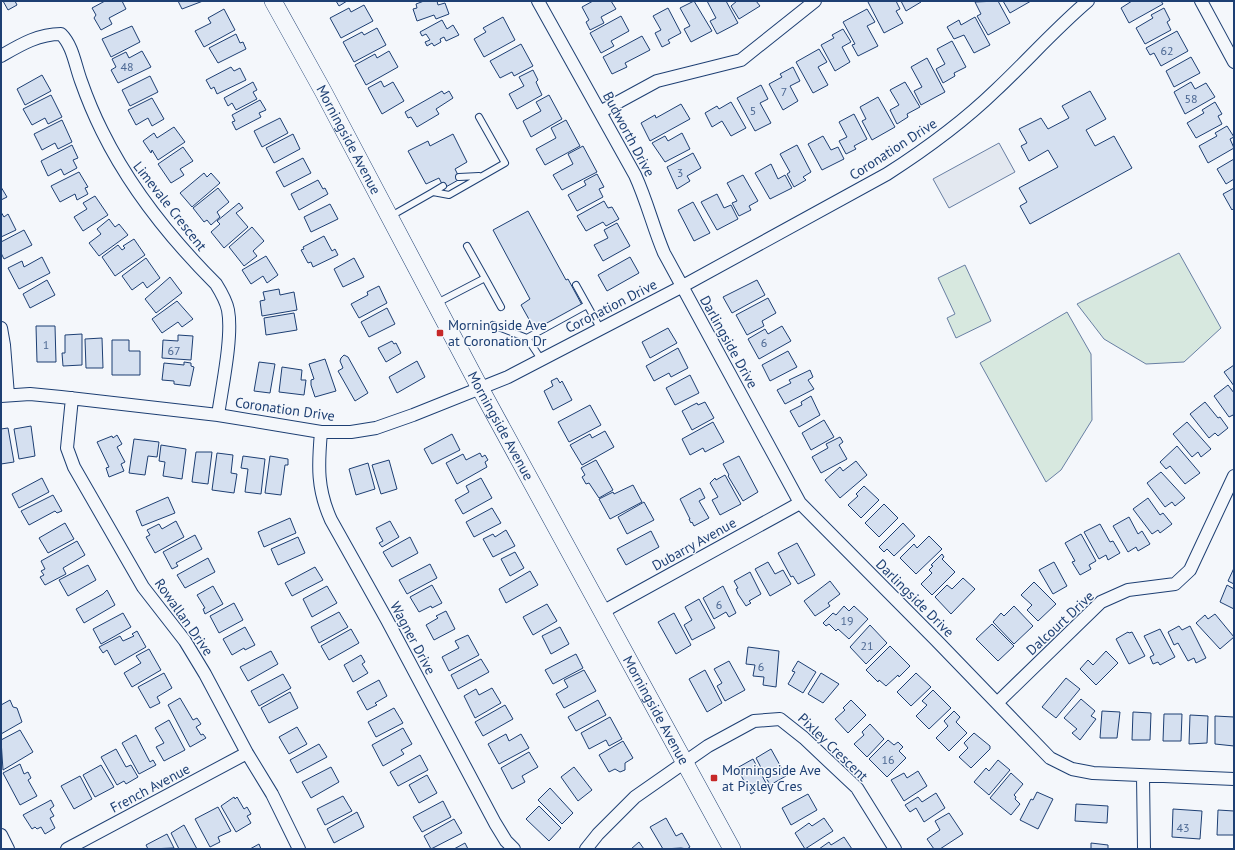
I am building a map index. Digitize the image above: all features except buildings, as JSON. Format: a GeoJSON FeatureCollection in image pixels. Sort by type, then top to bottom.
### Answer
{"type":"FeatureCollection","features":[{"type":"Feature","properties":{"kind":"main road","name":"Morningside Avenue"},"geometry":{"type":"LineString","coordinates":[[273,1],[390,217],[480,388],[604,612],[732,849]]}},
{"type":"Feature","properties":{"kind":"street","name":"Budworth Drive"},"geometry":{"type":"LineString","coordinates":[[538,1],[600,112],[646,200],[656,233],[681,287]]}},
{"type":"Feature","properties":{"kind":"street"},"geometry":{"type":"LineString","coordinates":[[600,112],[657,81],[741,60],[815,1]]}},
{"type":"Feature","properties":{"kind":"street","name":"Coronation Drive"},"geometry":{"type":"LineString","coordinates":[[4,396],[30,394],[72,398],[218,415],[321,432],[351,432],[376,428],[413,415],[508,377],[681,287],[887,174],[914,157],[959,123],[996,91],[1038,46],[1088,1]]}},
{"type":"Feature","properties":{"kind":"street"},"geometry":{"type":"LineString","coordinates":[[1201,1],[1234,62]]}},
{"type":"Feature","properties":{"kind":"street","name":"Limevale Crescent"},"geometry":{"type":"LineString","coordinates":[[1,56],[37,37],[48,34],[61,34],[68,41],[81,81],[95,116],[122,170],[154,213],[216,284],[224,297],[229,320],[218,415]]}},
{"type":"Feature","properties":{"kind":"street","name":"Darlingside Drive"},"geometry":{"type":"LineString","coordinates":[[681,287],[800,503],[1050,758],[1072,769],[1093,773],[1234,779]]}},
{"type":"Feature","properties":{"kind":"street"},"geometry":{"type":"LineString","coordinates":[[1,328],[4,345],[4,396]]}},
{"type":"Feature","properties":{"kind":"street","name":"Rowallan Drive"},"geometry":{"type":"LineString","coordinates":[[72,398],[66,448],[74,467],[143,587],[185,641],[247,753],[280,808],[299,849]]}},
{"type":"Feature","properties":{"kind":"street","name":"Wagner Drive"},"geometry":{"type":"LineString","coordinates":[[321,432],[318,477],[324,506],[387,620],[495,823],[506,841],[514,849]]}},
{"type":"Feature","properties":{"kind":"street","name":"Dalcourt Drive"},"geometry":{"type":"LineString","coordinates":[[997,703],[1101,602],[1128,590],[1175,584],[1190,570],[1234,476]]}},
{"type":"Feature","properties":{"kind":"street","name":"Dubarry Avenue"},"geometry":{"type":"LineString","coordinates":[[604,612],[800,503]]}},
{"type":"Feature","properties":{"kind":"street","name":"Pixley Crescent"},"geometry":{"type":"LineString","coordinates":[[586,849],[598,834],[635,797],[684,761],[754,721],[780,719],[804,738],[857,788],[895,849]]}},
{"type":"Feature","properties":{"kind":"street","name":"French Avenue"},"geometry":{"type":"LineString","coordinates":[[67,849],[247,753]]}},
{"type":"Feature","properties":{"kind":"street"},"geometry":{"type":"LineString","coordinates":[[1143,776],[1144,849]]}},
{"type":"Feature","properties":{"kind":"street"},"geometry":{"type":"LineString","coordinates":[[1,836],[8,849]]}},
{"type":"Feature","properties":{"kind":"lane"},"geometry":{"type":"LineString","coordinates":[[433,192],[449,194],[504,163],[479,117]]}},
{"type":"Feature","properties":{"kind":"lane"},"geometry":{"type":"LineString","coordinates":[[459,177],[482,176]]}},
{"type":"Feature","properties":{"kind":"lane"},"geometry":{"type":"LineString","coordinates":[[390,217],[443,186]]}},
{"type":"Feature","properties":{"kind":"lane"},"geometry":{"type":"LineString","coordinates":[[467,246],[501,307]]}},
{"type":"Feature","properties":{"kind":"lane"},"geometry":{"type":"LineString","coordinates":[[436,304],[486,278]]}},
{"type":"Feature","properties":{"kind":"lane"},"geometry":{"type":"LineString","coordinates":[[576,285],[600,328]]}},
{"type":"Feature","properties":{"kind":"lane"},"geometry":{"type":"LineString","coordinates":[[527,338],[587,306]]}},
{"type":"Feature","properties":{"kind":"lane"},"geometry":{"type":"LineString","coordinates":[[493,325],[527,338],[541,359]]}},
{"type":"Feature","properties":{"kind":"shaded area"},"geometry":{"type":"Polygon","coordinates":[[[999,143],[1015,172],[949,208],[933,179],[999,143]]]}},
{"type":"Feature","properties":{"kind":"shaded area"},"geometry":{"type":"Polygon","coordinates":[[[1179,253],[1221,328],[1184,362],[1146,364],[1104,339],[1077,304],[1179,253]]]}},
{"type":"Feature","properties":{"kind":"shaded area"},"geometry":{"type":"Polygon","coordinates":[[[965,265],[991,321],[956,338],[947,318],[955,314],[938,278],[965,265]]]}},
{"type":"Feature","properties":{"kind":"shaded area"},"geometry":{"type":"Polygon","coordinates":[[[1067,312],[1091,354],[1092,420],[1061,470],[1046,482],[980,363],[1067,312]]]}},
{"type":"Feature","properties":{"kind":"place","name":"Morningside Ave at Coronation Dr"},"geometry":{"type":"Point","coordinates":[440,333]}},
{"type":"Feature","properties":{"kind":"place","name":"Morningside Ave at Pixley Cres"},"geometry":{"type":"Point","coordinates":[714,778]}}]}
